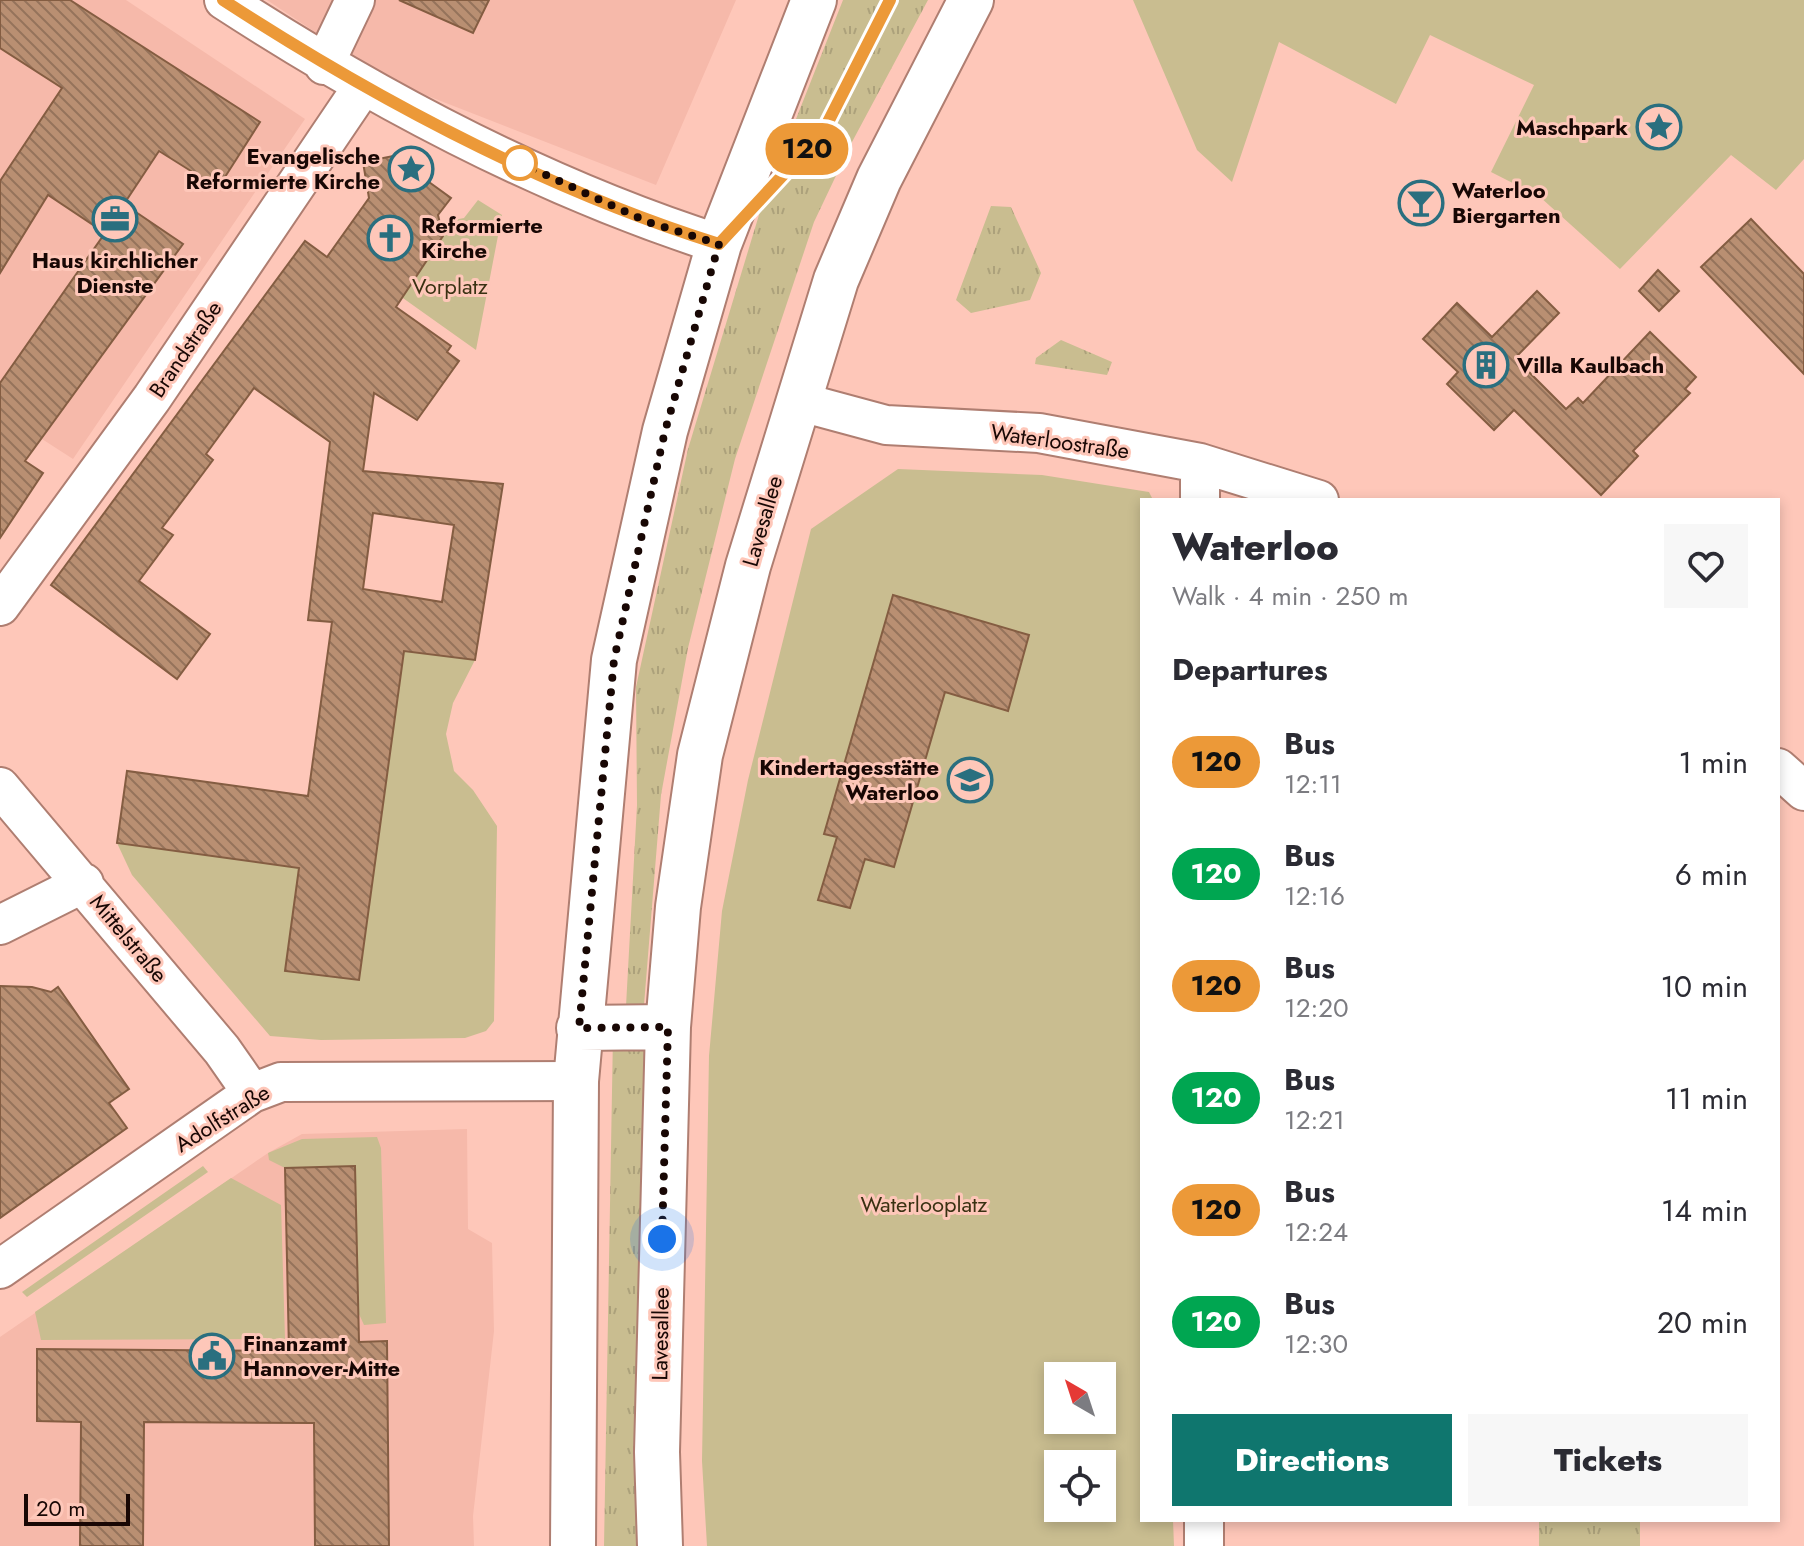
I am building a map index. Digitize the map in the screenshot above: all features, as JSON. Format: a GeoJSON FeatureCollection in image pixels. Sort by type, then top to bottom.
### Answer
{"type":"FeatureCollection","features":[{"type":"Feature","properties":{"kind":"main road"},"geometry":{"type":"LineString","coordinates":[[573,1546],[576,1081],[614,660],[665,431],[719,244],[814,0]]}},
{"type":"Feature","properties":{"kind":"main road"},"geometry":{"type":"LineString","coordinates":[[951,44],[971,0]]}},
{"type":"Feature","properties":{"kind":"main road"},"geometry":{"type":"LineString","coordinates":[[951,44],[983,0]]}},
{"type":"Feature","properties":{"kind":"main road","name":"Lavesallee"},"geometry":{"type":"LineString","coordinates":[[660,1546],[657,1452],[668,1027],[678,907],[700,755],[748,566],[836,280],[872,194],[921,95],[951,44]]}},
{"type":"Feature","properties":{"kind":"main road"},"geometry":{"type":"LineString","coordinates":[[579,1028],[668,1027]]}},
{"type":"Feature","properties":{"kind":"street"},"geometry":{"type":"LineString","coordinates":[[224,0],[324,65],[430,123],[648,222],[719,244]]}},
{"type":"Feature","properties":{"kind":"street"},"geometry":{"type":"LineString","coordinates":[[324,65],[355,0]]}},
{"type":"Feature","properties":{"kind":"street","name":"Brandstraße"},"geometry":{"type":"LineString","coordinates":[[0,606],[152,398],[363,86]]}},
{"type":"Feature","properties":{"kind":"street","name":"Waterloostraße"},"geometry":{"type":"LineString","coordinates":[[797,401],[886,425],[1039,433],[1200,463],[1313,498]]}},
{"type":"Feature","properties":{"kind":"street"},"geometry":{"type":"LineString","coordinates":[[1200,463],[1200,498]]}},
{"type":"Feature","properties":{"kind":"street"},"geometry":{"type":"LineString","coordinates":[[1780,770],[1804,791]]}},
{"type":"Feature","properties":{"kind":"street","name":"Mittelstraße"},"geometry":{"type":"LineString","coordinates":[[0,787],[222,1050],[252,1093]]}},
{"type":"Feature","properties":{"kind":"street"},"geometry":{"type":"LineString","coordinates":[[0,925],[84,883]]}},
{"type":"Feature","properties":{"kind":"street","name":"Adolfstraße"},"geometry":{"type":"LineString","coordinates":[[0,1269],[252,1093],[281,1082],[576,1081]]}},
{"type":"Feature","properties":{"kind":"street"},"geometry":{"type":"LineString","coordinates":[[1204,1522],[1204,1546]]}},
{"type":"Feature","properties":{"kind":"shaded area"},"geometry":{"type":"Polygon","coordinates":[[[0,0],[126,0],[305,119],[73,459],[0,412],[0,0]]]}},
{"type":"Feature","properties":{"kind":"shaded area"},"geometry":{"type":"Polygon","coordinates":[[[267,0],[736,0],[656,185],[387,80],[267,0]]]}},
{"type":"Feature","properties":{"kind":"shaded area"},"geometry":{"type":"Polygon","coordinates":[[[467,1129],[468,1229],[492,1243],[494,1331],[473,1516],[474,1546],[0,1546],[0,1337],[268,1153],[302,1134],[467,1129]]]}},
{"type":"Feature","properties":{"kind":"green space"},"geometry":{"type":"Polygon","coordinates":[[[843,0],[928,0],[852,142],[814,222],[735,459],[688,648],[661,795],[644,1005],[626,1006],[637,805],[636,687],[688,449],[762,205],[843,0]]]}},
{"type":"Feature","properties":{"kind":"green space","name":"Maschpark"},"geometry":{"type":"Polygon","coordinates":[[[1133,0],[1804,0],[1804,159],[1776,190],[1731,155],[1620,269],[1540,197],[1491,172],[1534,85],[1430,35],[1396,104],[1279,42],[1232,182],[1197,150],[1133,0]]]}},
{"type":"Feature","properties":{"kind":"green space","name":"Vorplatz"},"geometry":{"type":"Polygon","coordinates":[[[478,200],[502,215],[476,350],[400,296],[448,221],[464,218],[478,200]]]}},
{"type":"Feature","properties":{"kind":"green space"},"geometry":{"type":"Polygon","coordinates":[[[991,206],[1011,207],[1041,273],[1030,300],[971,313],[956,300],[991,206]]]}},
{"type":"Feature","properties":{"kind":"green space"},"geometry":{"type":"Polygon","coordinates":[[[1061,340],[1112,362],[1107,375],[1035,364],[1036,358],[1061,340]]]}},
{"type":"Feature","properties":{"kind":"green space","name":"Waterlooplatz"},"geometry":{"type":"Polygon","coordinates":[[[898,469],[1042,475],[1149,492],[1152,498],[1140,498],[1140,1522],[1173,1522],[1174,1546],[707,1546],[702,1461],[709,1056],[722,911],[748,780],[811,529],[898,469]]]}},
{"type":"Feature","properties":{"kind":"green space"},"geometry":{"type":"Polygon","coordinates":[[[404,651],[475,660],[453,703],[446,734],[454,771],[473,790],[497,826],[494,1021],[486,1031],[465,1038],[321,1040],[270,1036],[132,875],[117,843],[299,868],[285,970],[358,980],[404,651]]]}},
{"type":"Feature","properties":{"kind":"green space"},"geometry":{"type":"Polygon","coordinates":[[[613,1034],[646,1034],[644,1546],[604,1546],[613,1034]]]}},
{"type":"Feature","properties":{"kind":"green space"},"geometry":{"type":"Polygon","coordinates":[[[377,1137],[381,1148],[386,1323],[364,1325],[359,1314],[355,1166],[285,1168],[269,1160],[268,1153],[302,1139],[377,1137]]]}},
{"type":"Feature","properties":{"kind":"green space"},"geometry":{"type":"Polygon","coordinates":[[[203,1166],[208,1172],[27,1297],[22,1292],[203,1166]]]}},
{"type":"Feature","properties":{"kind":"green space"},"geometry":{"type":"Polygon","coordinates":[[[231,1178],[281,1205],[285,1339],[41,1340],[35,1312],[231,1178]]]}},
{"type":"Feature","properties":{"kind":"green space"},"geometry":{"type":"Polygon","coordinates":[[[1539,1522],[1640,1522],[1640,1546],[1539,1546],[1539,1522]]]}},
{"type":"Feature","properties":{"kind":"building","name":"Haus kirchlicher Dienste"},"geometry":{"type":"Polygon","coordinates":[[[0,0],[70,0],[260,122],[218,188],[159,151],[124,204],[183,244],[25,461],[43,473],[0,538],[0,383],[105,233],[48,195],[0,273],[0,181],[62,88],[0,48],[0,0]]]}},
{"type":"Feature","properties":{"kind":"building"},"geometry":{"type":"Polygon","coordinates":[[[399,0],[489,0],[473,33],[399,0]]]}},
{"type":"Feature","properties":{"kind":"building"},"geometry":{"type":"Polygon","coordinates":[[[393,156],[451,198],[438,215],[443,236],[396,307],[451,346],[447,352],[459,361],[417,420],[374,393],[363,471],[503,484],[475,660],[404,651],[359,980],[285,971],[299,868],[117,843],[127,771],[308,796],[332,622],[308,620],[330,442],[254,388],[206,454],[213,460],[162,528],[173,535],[139,581],[210,634],[177,679],[51,585],[305,241],[327,257],[369,198],[363,162],[393,156]],[[373,513],[363,589],[442,602],[454,525],[373,513]]]}},
{"type":"Feature","properties":{"kind":"building"},"geometry":{"type":"Polygon","coordinates":[[[1751,219],[1804,274],[1804,374],[1701,267],[1751,219]]]}},
{"type":"Feature","properties":{"kind":"building"},"geometry":{"type":"Polygon","coordinates":[[[1658,270],[1679,291],[1659,311],[1639,291],[1658,270]]]}},
{"type":"Feature","properties":{"kind":"building"},"geometry":{"type":"Polygon","coordinates":[[[1537,291],[1559,313],[1515,358],[1566,409],[1578,398],[1583,403],[1650,332],[1696,377],[1685,389],[1690,393],[1633,451],[1638,456],[1601,495],[1514,410],[1494,430],[1447,384],[1458,372],[1423,339],[1457,303],[1492,337],[1537,291]]]}},
{"type":"Feature","properties":{"kind":"building"},"geometry":{"type":"Polygon","coordinates":[[[893,595],[1029,635],[1008,711],[945,692],[894,867],[865,859],[850,908],[818,900],[837,837],[824,834],[893,595]]]}},
{"type":"Feature","properties":{"kind":"building"},"geometry":{"type":"Polygon","coordinates":[[[0,986],[32,987],[51,992],[58,987],[129,1089],[109,1103],[127,1128],[0,1218],[0,986]]]}},
{"type":"Feature","properties":{"kind":"building","name":"Finanzamt Hannover-Mitte"},"geometry":{"type":"Polygon","coordinates":[[[355,1166],[359,1342],[387,1341],[389,1546],[315,1546],[314,1423],[144,1422],[143,1546],[80,1546],[81,1422],[37,1421],[37,1349],[289,1351],[285,1168],[355,1166]]]}},
{"type":"Feature","properties":{"kind":"bus line","name":"120"},"geometry":{"type":"LineString","coordinates":[[223,0],[324,65],[430,123],[648,222],[719,244],[823,132],[890,0]]}},
{"type":"Feature","properties":{"kind":"place","name":"Maschpark"},"geometry":{"type":"Point","coordinates":[1659,127]}},
{"type":"Feature","properties":{"kind":"place","name":"Evangelische Reformierte Kirche"},"geometry":{"type":"Point","coordinates":[411,169]}},
{"type":"Feature","properties":{"kind":"place","name":"Waterloo Biergarten"},"geometry":{"type":"Point","coordinates":[1421,203]}},
{"type":"Feature","properties":{"kind":"place","name":"Haus kirchlicher Dienste"},"geometry":{"type":"Point","coordinates":[115,219]}},
{"type":"Feature","properties":{"kind":"place","name":"Reformierte Kirche"},"geometry":{"type":"Point","coordinates":[390,238]}},
{"type":"Feature","properties":{"kind":"place","name":"Villa Kaulbach"},"geometry":{"type":"Point","coordinates":[1486,365]}},
{"type":"Feature","properties":{"kind":"place","name":"Kindertagesstätte Waterloo"},"geometry":{"type":"Point","coordinates":[970,780]}},
{"type":"Feature","properties":{"kind":"place","name":"Finanzamt Hannover-Mitte"},"geometry":{"type":"Point","coordinates":[212,1356]}},
{"type":"Feature","properties":{"kind":"route"},"geometry":{"type":"LineString","coordinates":[[520,163],[648,222],[719,244],[665,431],[614,660],[579,1028],[668,1027],[662,1239]]}}]}
